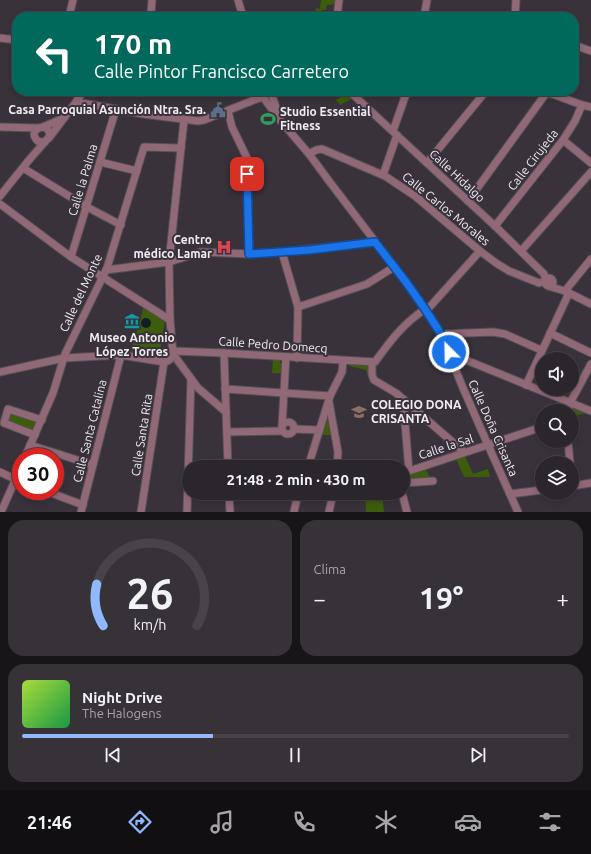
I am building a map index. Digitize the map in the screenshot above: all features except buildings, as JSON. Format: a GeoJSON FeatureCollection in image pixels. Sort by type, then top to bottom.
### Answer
{"type":"FeatureCollection","features":[{"type":"Feature","properties":{"kind":"street"},"geometry":{"type":"LineString","coordinates":[[70,12],[73,0]]}},
{"type":"Feature","properties":{"kind":"street"},"geometry":{"type":"LineString","coordinates":[[238,0],[242,12]]}},
{"type":"Feature","properties":{"kind":"street"},"geometry":{"type":"LineString","coordinates":[[338,12],[339,0]]}},
{"type":"Feature","properties":{"kind":"street"},"geometry":{"type":"LineString","coordinates":[[425,12],[427,0]]}},
{"type":"Feature","properties":{"kind":"street"},"geometry":{"type":"LineString","coordinates":[[515,12],[516,0]]}},
{"type":"Feature","properties":{"kind":"street"},"geometry":{"type":"LineString","coordinates":[[151,12],[152,1]]}},
{"type":"Feature","properties":{"kind":"street"},"geometry":{"type":"LineString","coordinates":[[0,38],[12,39]]}},
{"type":"Feature","properties":{"kind":"street"},"geometry":{"type":"LineString","coordinates":[[579,47],[591,51]]}},
{"type":"Feature","properties":{"kind":"street"},"geometry":{"type":"LineString","coordinates":[[1,194],[47,140],[80,96]]}},
{"type":"Feature","properties":{"kind":"street"},"geometry":{"type":"LineString","coordinates":[[76,102],[198,121],[228,111],[254,100],[259,96]]}},
{"type":"Feature","properties":{"kind":"street","name":"Calle Doña Crisanta"},"geometry":{"type":"LineString","coordinates":[[262,96],[280,120],[310,154],[426,310],[441,334],[463,388],[518,512]]}},
{"type":"Feature","properties":{"kind":"street","name":"Calle Doña Crisanta"},"geometry":{"type":"LineString","coordinates":[[273,96],[280,120]]}},
{"type":"Feature","properties":{"kind":"street","name":"Calle Hidalgo"},"geometry":{"type":"LineString","coordinates":[[354,96],[495,226],[544,274],[548,282],[591,304]]}},
{"type":"Feature","properties":{"kind":"street"},"geometry":{"type":"LineString","coordinates":[[383,175],[406,96]]}},
{"type":"Feature","properties":{"kind":"street"},"geometry":{"type":"LineString","coordinates":[[427,163],[482,96]]}},
{"type":"Feature","properties":{"kind":"street"},"geometry":{"type":"LineString","coordinates":[[468,201],[542,96]]}},
{"type":"Feature","properties":{"kind":"street"},"geometry":{"type":"LineString","coordinates":[[556,96],[591,107]]}},
{"type":"Feature","properties":{"kind":"street","name":"Calle Cirujeda"},"geometry":{"type":"LineString","coordinates":[[495,226],[564,140],[582,105]]}},
{"type":"Feature","properties":{"kind":"street","name":"Calle la Palma"},"geometry":{"type":"LineString","coordinates":[[71,257],[116,109]]}},
{"type":"Feature","properties":{"kind":"street"},"geometry":{"type":"LineString","coordinates":[[228,111],[232,127],[247,158],[249,254]]}},
{"type":"Feature","properties":{"kind":"street"},"geometry":{"type":"LineString","coordinates":[[0,128],[40,128],[48,129],[50,136],[43,142],[38,142],[35,138],[35,133],[40,128],[64,118]]}},
{"type":"Feature","properties":{"kind":"street"},"geometry":{"type":"LineString","coordinates":[[0,372],[64,358],[121,355],[164,362],[172,358],[169,262],[184,120]]}},
{"type":"Feature","properties":{"kind":"street"},"geometry":{"type":"LineString","coordinates":[[564,140],[588,161],[591,152]]}},
{"type":"Feature","properties":{"kind":"street","name":"Calle del Monte"},"geometry":{"type":"LineString","coordinates":[[29,448],[53,393],[64,358],[104,274],[144,147],[181,148]]}},
{"type":"Feature","properties":{"kind":"street","name":"Calle Carlos Morales"},"geometry":{"type":"LineString","coordinates":[[310,154],[316,150],[322,149],[383,175],[415,196],[496,263],[539,283],[548,282]]}},
{"type":"Feature","properties":{"kind":"street"},"geometry":{"type":"LineString","coordinates":[[100,162],[137,171]]}},
{"type":"Feature","properties":{"kind":"street"},"geometry":{"type":"LineString","coordinates":[[23,168],[120,225]]}},
{"type":"Feature","properties":{"kind":"street"},"geometry":{"type":"LineString","coordinates":[[521,251],[591,172]]}},
{"type":"Feature","properties":{"kind":"street"},"geometry":{"type":"LineString","coordinates":[[0,204],[71,257],[104,274],[170,320]]}},
{"type":"Feature","properties":{"kind":"street"},"geometry":{"type":"LineString","coordinates":[[104,274],[169,262],[201,252],[249,254],[375,242]]}},
{"type":"Feature","properties":{"kind":"street"},"geometry":{"type":"LineString","coordinates":[[464,452],[396,393],[374,380],[372,377],[374,362],[391,340],[402,328],[426,310],[480,251]]}},
{"type":"Feature","properties":{"kind":"street"},"geometry":{"type":"LineString","coordinates":[[282,252],[298,307],[297,358]]}},
{"type":"Feature","properties":{"kind":"street"},"geometry":{"type":"LineString","coordinates":[[526,385],[541,350],[550,334],[567,292],[591,258]]}},
{"type":"Feature","properties":{"kind":"street"},"geometry":{"type":"LineString","coordinates":[[298,307],[367,284],[394,267]]}},
{"type":"Feature","properties":{"kind":"street"},"geometry":{"type":"LineString","coordinates":[[441,334],[493,332],[505,334],[541,350]]}},
{"type":"Feature","properties":{"kind":"street"},"geometry":{"type":"LineString","coordinates":[[550,334],[591,352]]}},
{"type":"Feature","properties":{"kind":"street"},"geometry":{"type":"LineString","coordinates":[[449,352],[591,411]]}},
{"type":"Feature","properties":{"kind":"street"},"geometry":{"type":"LineString","coordinates":[[173,353],[198,388],[226,412]]}},
{"type":"Feature","properties":{"kind":"street","name":"Calle Pedro Domecq"},"geometry":{"type":"LineString","coordinates":[[173,353],[224,353],[374,362]]}},
{"type":"Feature","properties":{"kind":"street"},"geometry":{"type":"LineString","coordinates":[[224,353],[228,460]]}},
{"type":"Feature","properties":{"kind":"street","name":"Calle Santa Catalina"},"geometry":{"type":"LineString","coordinates":[[82,508],[121,355]]}},
{"type":"Feature","properties":{"kind":"street"},"geometry":{"type":"LineString","coordinates":[[282,428],[286,357]]}},
{"type":"Feature","properties":{"kind":"street"},"geometry":{"type":"LineString","coordinates":[[310,460],[329,398],[342,372],[343,361]]}},
{"type":"Feature","properties":{"kind":"street","name":"Calle Santa Rita"},"geometry":{"type":"LineString","coordinates":[[141,512],[164,362]]}},
{"type":"Feature","properties":{"kind":"street"},"geometry":{"type":"LineString","coordinates":[[570,403],[591,364]]}},
{"type":"Feature","properties":{"kind":"street"},"geometry":{"type":"LineString","coordinates":[[187,512],[191,379]]}},
{"type":"Feature","properties":{"kind":"street"},"geometry":{"type":"LineString","coordinates":[[225,388],[329,398]]}},
{"type":"Feature","properties":{"kind":"street"},"geometry":{"type":"LineString","coordinates":[[329,398],[338,452],[337,460]]}},
{"type":"Feature","properties":{"kind":"street"},"geometry":{"type":"LineString","coordinates":[[403,399],[406,460]]}},
{"type":"Feature","properties":{"kind":"street"},"geometry":{"type":"LineString","coordinates":[[35,434],[4,423],[8,409],[42,420]]}},
{"type":"Feature","properties":{"kind":"street"},"geometry":{"type":"LineString","coordinates":[[282,428],[286,422],[290,422],[294,429],[319,430]]}},
{"type":"Feature","properties":{"kind":"street"},"geometry":{"type":"LineString","coordinates":[[227,432],[282,428]]}},
{"type":"Feature","properties":{"kind":"street","name":"Calle la Sal"},"geometry":{"type":"LineString","coordinates":[[410,471],[535,429]]}},
{"type":"Feature","properties":{"kind":"street"},"geometry":{"type":"LineString","coordinates":[[30,445],[93,465]]}},
{"type":"Feature","properties":{"kind":"street"},"geometry":{"type":"LineString","coordinates":[[0,472],[12,478]]}},
{"type":"Feature","properties":{"kind":"street"},"geometry":{"type":"LineString","coordinates":[[410,483],[433,481]]}},
{"type":"Feature","properties":{"kind":"street"},"geometry":{"type":"LineString","coordinates":[[579,485],[591,484]]}},
{"type":"Feature","properties":{"kind":"street"},"geometry":{"type":"LineString","coordinates":[[510,494],[535,491]]}},
{"type":"Feature","properties":{"kind":"street"},"geometry":{"type":"LineString","coordinates":[[1,512],[12,492]]}},
{"type":"Feature","properties":{"kind":"street"},"geometry":{"type":"LineString","coordinates":[[64,500],[82,508]]}},
{"type":"Feature","properties":{"kind":"street"},"geometry":{"type":"LineString","coordinates":[[229,500],[230,512]]}},
{"type":"Feature","properties":{"kind":"street"},"geometry":{"type":"LineString","coordinates":[[294,512],[297,500]]}},
{"type":"Feature","properties":{"kind":"street"},"geometry":{"type":"LineString","coordinates":[[329,512],[332,500]]}},
{"type":"Feature","properties":{"kind":"street"},"geometry":{"type":"LineString","coordinates":[[403,500],[406,512]]}},
{"type":"Feature","properties":{"kind":"green space"},"geometry":{"type":"Polygon","coordinates":[[[321,0],[335,0],[335,4],[327,5],[326,10],[316,12],[316,8],[320,9],[321,0]]]}},
{"type":"Feature","properties":{"kind":"green space"},"geometry":{"type":"Polygon","coordinates":[[[343,96],[351,96],[353,98],[340,105],[336,100],[343,96]]]}},
{"type":"Feature","properties":{"kind":"green space"},"geometry":{"type":"Polygon","coordinates":[[[144,306],[165,321],[159,358],[131,352],[144,306]]]}},
{"type":"Feature","properties":{"kind":"green space"},"geometry":{"type":"Polygon","coordinates":[[[273,360],[280,360],[280,363],[282,364],[282,373],[272,373],[273,360]]]}},
{"type":"Feature","properties":{"kind":"green space"},"geometry":{"type":"Polygon","coordinates":[[[351,364],[369,366],[370,377],[369,378],[366,370],[349,366],[351,364]]]}},
{"type":"Feature","properties":{"kind":"green space"},"geometry":{"type":"Polygon","coordinates":[[[8,409],[42,420],[35,435],[4,423],[8,409]]]}},
{"type":"Feature","properties":{"kind":"green space"},"geometry":{"type":"Polygon","coordinates":[[[579,409],[587,413],[579,415],[579,409]]]}},
{"type":"Feature","properties":{"kind":"green space"},"geometry":{"type":"Polygon","coordinates":[[[326,419],[329,419],[331,435],[322,435],[326,419]]]}},
{"type":"Feature","properties":{"kind":"green space"},"geometry":{"type":"Polygon","coordinates":[[[465,456],[473,474],[488,469],[490,477],[464,477],[456,459],[465,456]]]}},
{"type":"Feature","properties":{"kind":"green space"},"geometry":{"type":"Polygon","coordinates":[[[426,470],[431,479],[410,479],[410,475],[426,470]]]}},
{"type":"Feature","properties":{"kind":"green space"},"geometry":{"type":"Polygon","coordinates":[[[365,500],[383,500],[384,512],[366,512],[365,500]]]}},
{"type":"Feature","properties":{"kind":"water"},"geometry":{"type":"Polygon","coordinates":[[[144,318],[148,318],[151,323],[148,328],[144,328],[141,325],[141,321],[144,318]]]}},
{"type":"Feature","properties":{"kind":"place","name":"Casa Parroquial Asunción Ntra. Sra."},"geometry":{"type":"Point","coordinates":[218,110]}},
{"type":"Feature","properties":{"kind":"place","name":"Studio Essential Fitness"},"geometry":{"type":"Point","coordinates":[268,119]}},
{"type":"Feature","properties":{"kind":"place","name":"Centro médico Lamar"},"geometry":{"type":"Point","coordinates":[224,247]}},
{"type":"Feature","properties":{"kind":"place","name":"Museo Antonio López Torres"},"geometry":{"type":"Point","coordinates":[132,321]}},
{"type":"Feature","properties":{"kind":"place","name":"COLEGIO DONA CRISANTA"},"geometry":{"type":"Point","coordinates":[359,412]}},
{"type":"Feature","properties":{"kind":"route"},"geometry":{"type":"LineString","coordinates":[[247,174],[249,254],[309,250],[375,242],[425,309],[441,334],[449,352]]}}]}
